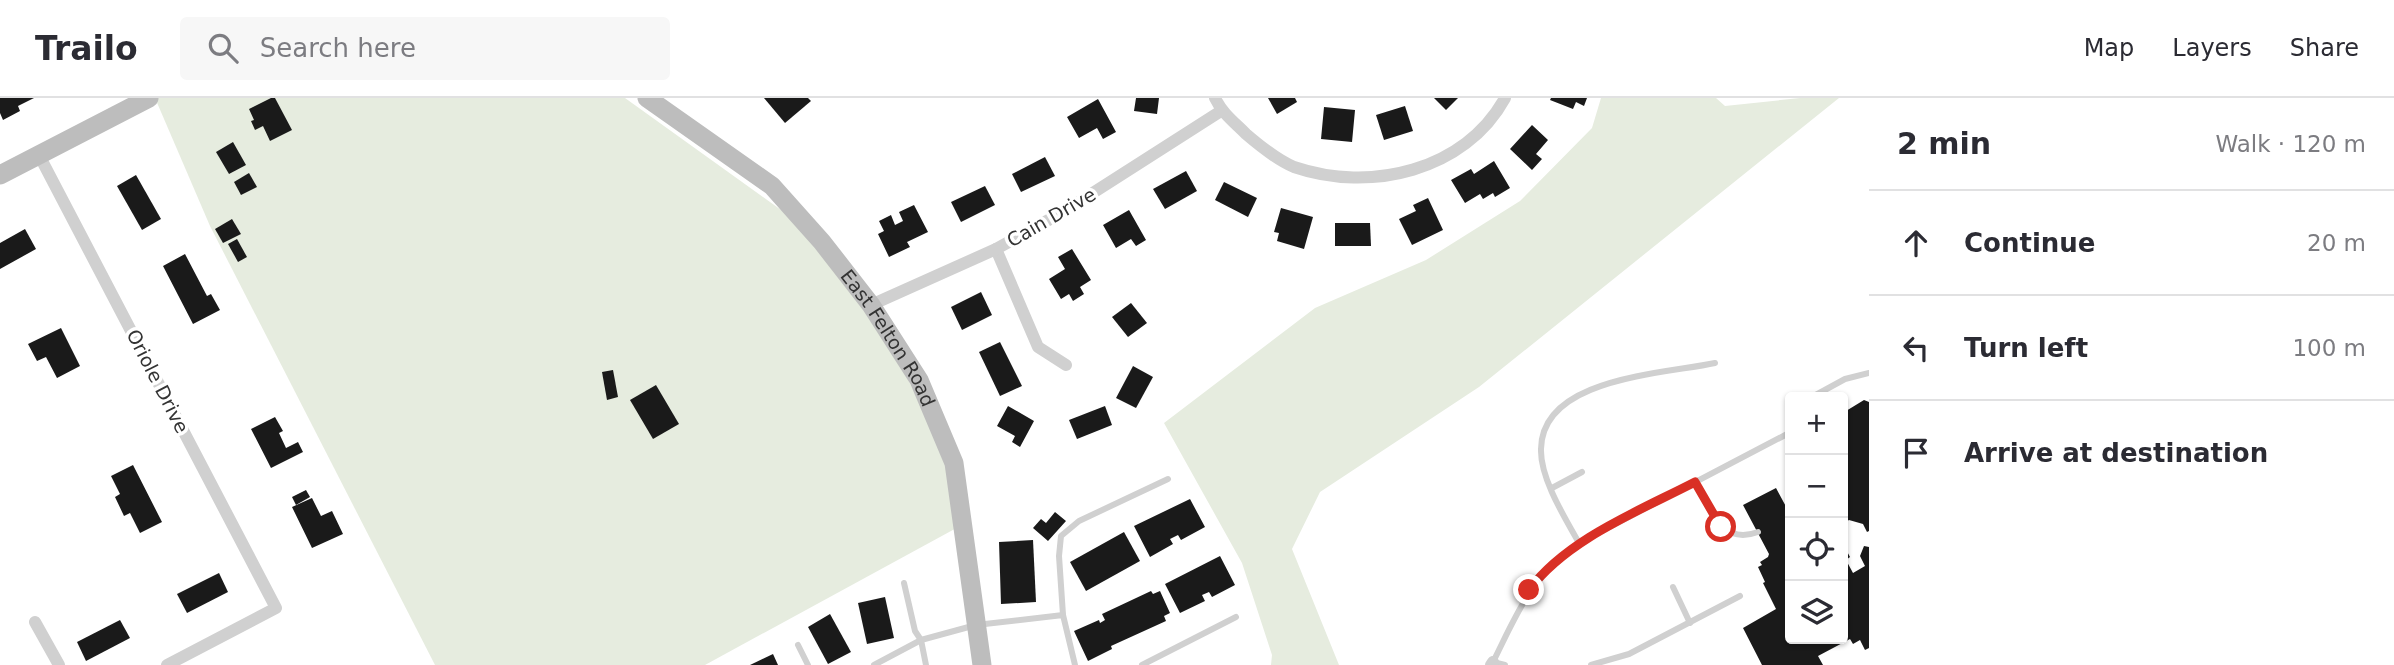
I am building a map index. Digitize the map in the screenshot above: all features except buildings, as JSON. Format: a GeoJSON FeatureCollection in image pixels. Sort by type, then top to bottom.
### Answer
{"type":"FeatureCollection","features":[{"type":"Feature","properties":{"kind":"street"},"geometry":{"type":"LineString","coordinates":[[0,175],[149,98]]}},
{"type":"Feature","properties":{"kind":"street","name":"East Felton Road"},"geometry":{"type":"LineString","coordinates":[[647,98],[772,186],[822,242],[871,305],[919,380],[954,463],[982,665]]}},
{"type":"Feature","properties":{"kind":"street"},"geometry":{"type":"LineString","coordinates":[[1214,98],[1221,111],[1259,146],[1292,166],[1326,175],[1363,178],[1400,174],[1441,160],[1473,137],[1496,113],[1505,98]]}},
{"type":"Feature","properties":{"kind":"street","name":"Cain Drive"},"geometry":{"type":"LineString","coordinates":[[871,305],[996,249],[1063,212],[1221,111]]}},
{"type":"Feature","properties":{"kind":"street","name":"Oriole Drive"},"geometry":{"type":"LineString","coordinates":[[39,155],[275,608],[167,665]]}},
{"type":"Feature","properties":{"kind":"street"},"geometry":{"type":"LineString","coordinates":[[996,249],[1038,347],[1066,365]]}},
{"type":"Feature","properties":{"kind":"street"},"geometry":{"type":"LineString","coordinates":[[35,622],[59,665]]}},
{"type":"Feature","properties":{"kind":"lane"},"geometry":{"type":"LineString","coordinates":[[1579,543],[1542,462],[1542,437],[1554,414],[1595,388],[1627,377],[1715,363]]}},
{"type":"Feature","properties":{"kind":"lane"},"geometry":{"type":"LineString","coordinates":[[1821,392],[1845,379],[1869,373]]}},
{"type":"Feature","properties":{"kind":"lane"},"geometry":{"type":"LineString","coordinates":[[1496,664],[1521,604],[1539,577],[1562,555],[1579,543],[1785,435]]}},
{"type":"Feature","properties":{"kind":"lane"},"geometry":{"type":"LineString","coordinates":[[1552,488],[1582,472]]}},
{"type":"Feature","properties":{"kind":"lane"},"geometry":{"type":"LineString","coordinates":[[1075,665],[1063,615],[1059,556],[1061,536],[1079,521],[1168,479]]}},
{"type":"Feature","properties":{"kind":"lane"},"geometry":{"type":"LineString","coordinates":[[1695,482],[1721,527],[1740,536],[1758,532]]}},
{"type":"Feature","properties":{"kind":"lane"},"geometry":{"type":"LineString","coordinates":[[904,583],[926,665]]}},
{"type":"Feature","properties":{"kind":"lane"},"geometry":{"type":"LineString","coordinates":[[1673,587],[1690,623]]}},
{"type":"Feature","properties":{"kind":"lane"},"geometry":{"type":"LineString","coordinates":[[1591,665],[1629,654],[1740,596]]}},
{"type":"Feature","properties":{"kind":"lane"},"geometry":{"type":"LineString","coordinates":[[874,665],[921,640],[976,625],[1063,615]]}},
{"type":"Feature","properties":{"kind":"lane"},"geometry":{"type":"LineString","coordinates":[[1142,665],[1236,617]]}},
{"type":"Feature","properties":{"kind":"lane"},"geometry":{"type":"LineString","coordinates":[[798,645],[808,665]]}},
{"type":"Feature","properties":{"kind":"shaded area"},"geometry":{"type":"Polygon","coordinates":[[[155,98],[625,98],[802,225],[871,305],[947,458],[962,525],[705,665],[435,665],[210,226],[155,98]]]}},
{"type":"Feature","properties":{"kind":"shaded area"},"geometry":{"type":"Polygon","coordinates":[[[1601,98],[1716,98],[1725,106],[1800,98],[1839,98],[1479,387],[1320,492],[1292,549],[1339,665],[1271,665],[1272,655],[1242,563],[1164,423],[1315,308],[1426,260],[1520,201],[1592,128],[1601,98]]]}},
{"type":"Feature","properties":{"kind":"route"},"geometry":{"type":"LineString","coordinates":[[1529,590],[1550,566],[1579,543],[1695,482],[1721,527]]}}]}
